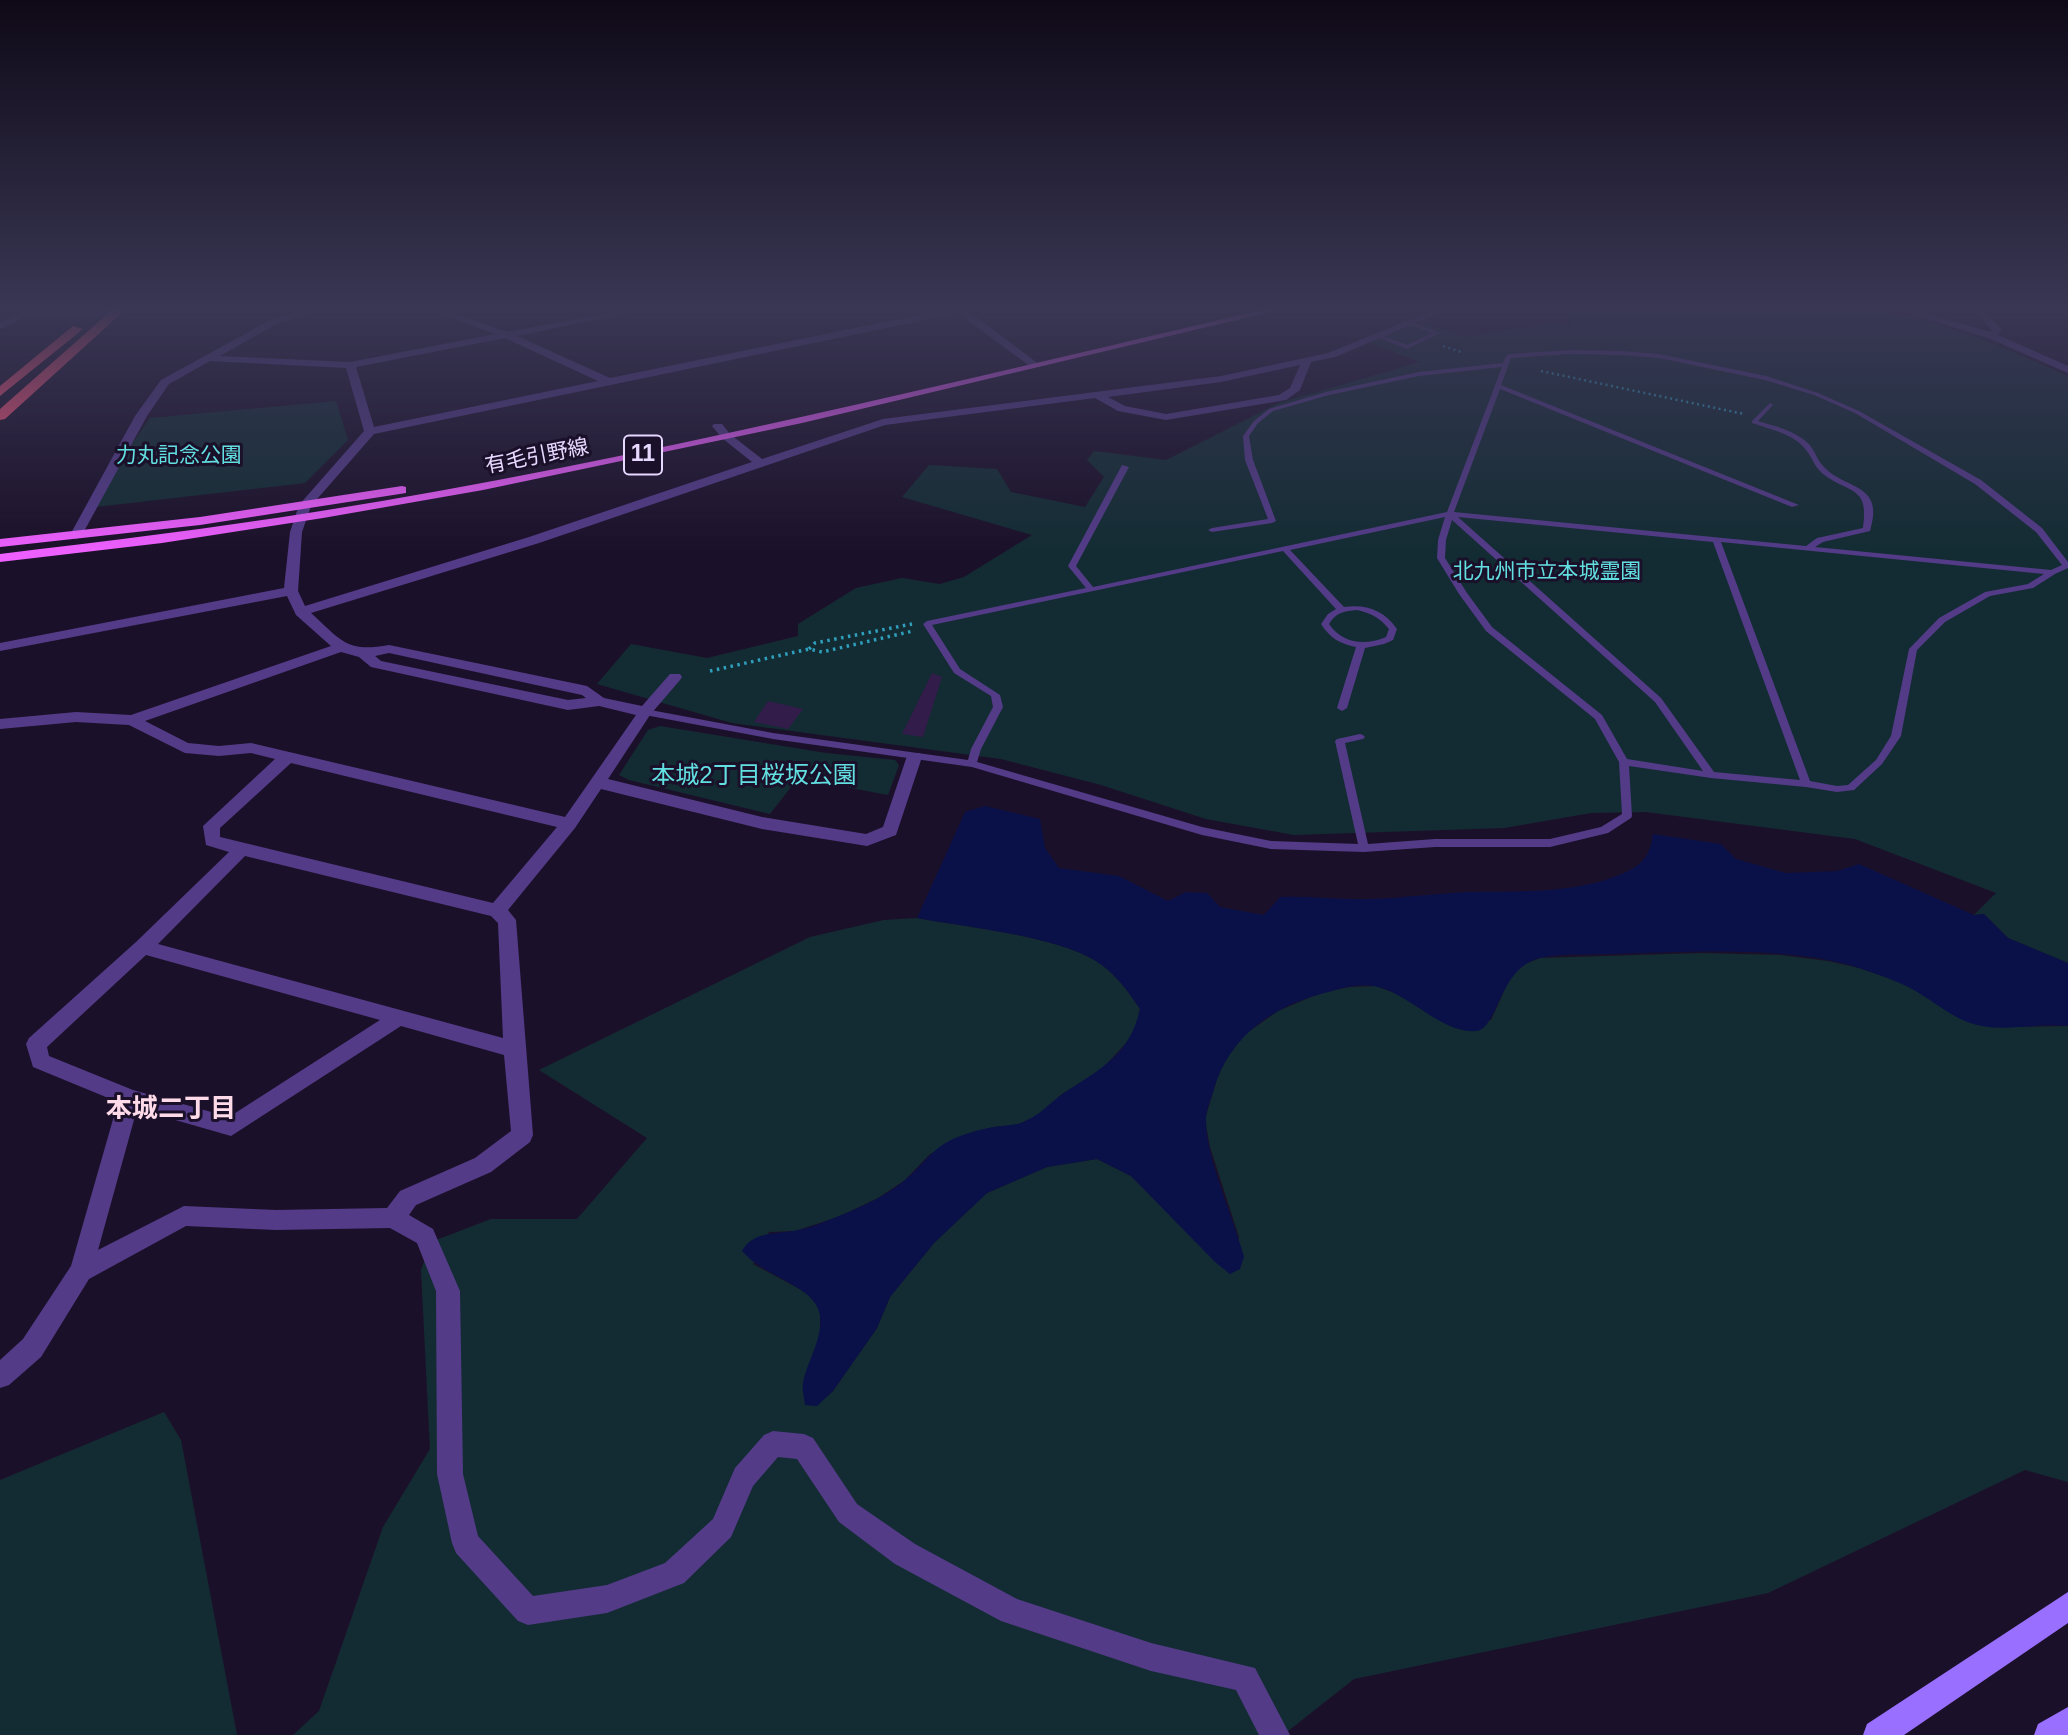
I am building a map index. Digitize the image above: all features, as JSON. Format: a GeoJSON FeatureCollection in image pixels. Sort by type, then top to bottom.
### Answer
{"type":"FeatureCollection","features":[{"type":"Feature","properties":{"kind":"highway"},"geometry":{"type":"LineString","coordinates":[[0,416],[29,390]]}},
{"type":"Feature","properties":{"kind":"main road","name":"有毛引野線"},"geometry":{"type":"LineString","coordinates":[[0,543],[305,505],[511,471],[876,390]]}},
{"type":"Feature","properties":{"kind":"main road","name":"有毛引野線"},"geometry":{"type":"LineString","coordinates":[[0,558],[299,521],[519,481],[926,390]]}},
{"type":"Feature","properties":{"kind":"street"},"geometry":{"type":"LineString","coordinates":[[75,535],[141,416],[159,390]]}},
{"type":"Feature","properties":{"kind":"street"},"geometry":{"type":"LineString","coordinates":[[358,390],[370,431]]}},
{"type":"Feature","properties":{"kind":"street"},"geometry":{"type":"LineString","coordinates":[[565,390],[370,431],[305,505],[299,521],[291,592],[301,612],[341,648],[364,654],[376,664],[568,705],[599,701],[645,712]]}},
{"type":"Feature","properties":{"kind":"street"},"geometry":{"type":"LineString","coordinates":[[301,612],[534,540],[883,422],[1129,390]]}},
{"type":"Feature","properties":{"kind":"street"},"geometry":{"type":"LineString","coordinates":[[1095,394],[1122,408],[1167,417],[1282,398],[1296,390]]}},
{"type":"Feature","properties":{"kind":"street"},"geometry":{"type":"LineString","coordinates":[[718,426],[726,436],[760,463]]}},
{"type":"Feature","properties":{"kind":"street"},"geometry":{"type":"LineString","coordinates":[[0,647],[291,592]]}},
{"type":"Feature","properties":{"kind":"street"},"geometry":{"type":"LineString","coordinates":[[0,723],[76,717],[132,720],[341,648]]}},
{"type":"Feature","properties":{"kind":"street"},"geometry":{"type":"LineString","coordinates":[[497,911],[569,824],[645,712],[676,677]]}},
{"type":"Feature","properties":{"kind":"street"},"geometry":{"type":"LineString","coordinates":[[132,720],[185,748],[219,751],[251,748],[569,824]]}},
{"type":"Feature","properties":{"kind":"street"},"geometry":{"type":"LineString","coordinates":[[597,782],[762,823],[867,840],[890,831],[914,757]]}},
{"type":"Feature","properties":{"kind":"street"},"geometry":{"type":"LineString","coordinates":[[286,758],[211,825],[212,841],[497,911],[507,920],[522,1135],[483,1165],[408,1198],[393,1218]]}},
{"type":"Feature","properties":{"kind":"street"},"geometry":{"type":"LineString","coordinates":[[242,849],[143,947],[36,1044],[40,1060],[130,1098],[231,1127],[399,1017]]}},
{"type":"Feature","properties":{"kind":"street"},"geometry":{"type":"LineString","coordinates":[[143,947],[514,1049]]}},
{"type":"Feature","properties":{"kind":"street"},"geometry":{"type":"LineString","coordinates":[[0,1376],[32,1348],[81,1270],[130,1098]]}},
{"type":"Feature","properties":{"kind":"street"},"geometry":{"type":"LineString","coordinates":[[81,1270],[184,1216],[276,1220],[393,1218],[425,1236],[448,1291],[450,1474],[466,1543],[528,1611],[607,1599],[674,1573],[722,1528],[744,1477],[773,1444],[804,1447],[848,1513],[905,1555],[1011,1611],[1150,1657],[1245,1678],[1275,1735]]}},
{"type":"Feature","properties":{"kind":"street"},"geometry":{"type":"LineString","coordinates":[[1878,1735],[2068,1606]]}},
{"type":"Feature","properties":{"kind":"street"},"geometry":{"type":"LineString","coordinates":[[2049,1735],[2068,1722]]}},
{"type":"Feature","properties":{"kind":"lane"},"geometry":{"type":"LineString","coordinates":[[1212,530],[1272,521],[1249,460],[1246,436],[1256,422],[1271,410],[1343,390]]}},
{"type":"Feature","properties":{"kind":"lane"},"geometry":{"type":"LineString","coordinates":[[645,712],[773,737],[972,764],[1213,833],[1270,845],[1364,848],[1435,843],[1550,843],[1604,830],[1627,816],[1624,762],[1599,718],[1489,629],[1462,594],[1441,558],[1442,540],[1450,514],[1496,390]]}},
{"type":"Feature","properties":{"kind":"lane"},"geometry":{"type":"LineString","coordinates":[[1507,390],[1795,505]]}},
{"type":"Feature","properties":{"kind":"lane"},"geometry":{"type":"LineString","coordinates":[[1624,762],[1711,775],[1837,789],[1851,788],[1879,762],[1896,736],[1913,649],[1942,620],[1988,594],[2030,586],[2067,566],[2039,530],[1978,482],[1857,412],[1803,390]]}},
{"type":"Feature","properties":{"kind":"lane"},"geometry":{"type":"LineString","coordinates":[[1770,405],[1754,416],[1754,422],[1785,432],[1806,445],[1823,471],[1864,493],[1871,510],[1867,529],[1820,540],[1808,548]]}},
{"type":"Feature","properties":{"kind":"lane"},"geometry":{"type":"LineString","coordinates":[[1090,588],[1072,566],[1125,467]]}},
{"type":"Feature","properties":{"kind":"lane"},"geometry":{"type":"LineString","coordinates":[[1450,514],[1658,700],[1711,775]]}},
{"type":"Feature","properties":{"kind":"lane"},"geometry":{"type":"LineString","coordinates":[[972,764],[976,749],[998,707],[995,695],[957,671],[928,624],[1450,514],[2052,572]]}},
{"type":"Feature","properties":{"kind":"lane"},"geometry":{"type":"LineString","coordinates":[[1716,540],[1806,784]]}},
{"type":"Feature","properties":{"kind":"lane"},"geometry":{"type":"LineString","coordinates":[[1286,550],[1341,609]]}},
{"type":"Feature","properties":{"kind":"lane"},"geometry":{"type":"LineString","coordinates":[[1357,608],[1374,611],[1387,619],[1393,628],[1390,638],[1378,644],[1361,646],[1344,642],[1331,634],[1325,624],[1329,615],[1341,609],[1357,608]]}},
{"type":"Feature","properties":{"kind":"lane"},"geometry":{"type":"LineString","coordinates":[[1342,708],[1361,646]]}},
{"type":"Feature","properties":{"kind":"lane"},"geometry":{"type":"LineString","coordinates":[[1360,737],[1340,741],[1364,848]]}},
{"type":"Feature","properties":{"kind":"path"},"geometry":{"type":"LineString","coordinates":[[1626,390],[1754,416]]}},
{"type":"Feature","properties":{"kind":"path"},"geometry":{"type":"LineString","coordinates":[[710,671],[809,649],[821,652],[911,634],[918,625],[910,623],[815,643],[809,649]]}},
{"type":"Feature","properties":{"kind":"green space","name":"北九州市立本城霊園"},"geometry":{"type":"Polygon","coordinates":[[[1324,390],[2068,390],[2068,963],[2008,938],[1984,914],[1974,915],[1996,893],[1855,839],[1646,812],[1591,813],[1504,828],[1294,835],[1206,819],[1101,785],[1001,759],[732,723],[597,684],[631,644],[707,658],[798,636],[798,624],[856,588],[902,578],[940,584],[964,577],[1032,535],[902,497],[929,465],[997,469],[1011,492],[1085,507],[1104,477],[1087,460],[1094,451],[1166,460],[1279,403],[1324,390]]]}},
{"type":"Feature","properties":{"kind":"green space","name":"力丸記念公園"},"geometry":{"type":"Polygon","coordinates":[[[336,401],[348,440],[305,483],[87,508],[150,418],[336,401]]]}},
{"type":"Feature","properties":{"kind":"green space","name":"本城2丁目桜坂公園"},"geometry":{"type":"Polygon","coordinates":[[[660,726],[826,753],[895,760],[899,765],[888,795],[798,778],[770,814],[629,780],[619,775],[648,730],[660,726]]]}},
{"type":"Feature","properties":{"kind":"green space"},"geometry":{"type":"Polygon","coordinates":[[[917,918],[1010,933],[1079,952],[1109,971],[1140,1009],[1136,1027],[1127,1042],[1099,1072],[1062,1094],[1041,1114],[1017,1125],[993,1127],[930,1154],[905,1180],[878,1198],[838,1217],[795,1231],[769,1232],[753,1264],[807,1293],[820,1309],[820,1336],[815,1354],[816,1406],[833,1391],[877,1328],[890,1297],[934,1243],[987,1193],[1047,1167],[1097,1159],[1131,1176],[1230,1274],[1239,1237],[1210,1147],[1205,1119],[1221,1066],[1244,1035],[1278,1011],[1318,994],[1349,987],[1376,986],[1397,994],[1433,1016],[1491,1020],[1510,978],[1520,966],[1540,958],[1702,953],[1780,955],[1859,968],[2010,1027],[2068,1026],[2068,1482],[2025,1470],[1768,1593],[1354,1679],[1283,1735],[293,1735],[319,1711],[383,1527],[430,1449],[421,1270],[431,1242],[491,1219],[577,1219],[647,1138],[539,1070],[810,937],[884,920],[917,918]]]}},
{"type":"Feature","properties":{"kind":"green space"},"geometry":{"type":"Polygon","coordinates":[[[164,1412],[181,1440],[237,1735],[0,1735],[0,1480],[164,1412]]]}},
{"type":"Feature","properties":{"kind":"shaded area"},"geometry":{"type":"Polygon","coordinates":[[[985,806],[1040,819],[1045,848],[1059,868],[1119,876],[1168,901],[1186,892],[1207,893],[1220,907],[1264,915],[1280,897],[1370,899],[1551,890],[1591,884],[1628,871],[1639,864],[1649,851],[1653,834],[1721,844],[1736,859],[1786,873],[1837,871],[1859,864],[1974,915],[1984,914],[2008,938],[2068,963],[2068,1026],[1999,1028],[1977,1025],[1955,1016],[1908,987],[1865,970],[1837,962],[1774,953],[1577,954],[1540,958],[1526,964],[1516,973],[1490,1020],[1484,1028],[1476,1031],[1451,1026],[1402,997],[1378,987],[1355,986],[1311,997],[1274,1013],[1243,1038],[1220,1072],[1207,1110],[1210,1151],[1244,1257],[1240,1269],[1230,1274],[1215,1262],[1131,1176],[1097,1159],[1047,1167],[987,1193],[934,1243],[890,1297],[877,1328],[833,1391],[817,1406],[805,1405],[803,1383],[819,1336],[819,1313],[815,1303],[805,1293],[749,1258],[742,1251],[747,1245],[758,1237],[816,1225],[874,1201],[898,1186],[936,1150],[954,1139],[971,1132],[1028,1120],[1112,1059],[1129,1038],[1140,1009],[1115,977],[1096,961],[1079,952],[1035,939],[917,918],[965,812],[985,806]]]}},
{"type":"Feature","properties":{"kind":"building"},"geometry":{"type":"Polygon","coordinates":[[[932,673],[942,677],[923,737],[902,734],[932,673]]]}},
{"type":"Feature","properties":{"kind":"building"},"geometry":{"type":"Polygon","coordinates":[[[768,701],[803,709],[788,729],[754,722],[768,701]]]}},
{"type":"Feature","properties":{"kind":"district","name":"本城二丁目"},"geometry":{"type":"Point","coordinates":[171,1110]}}]}
